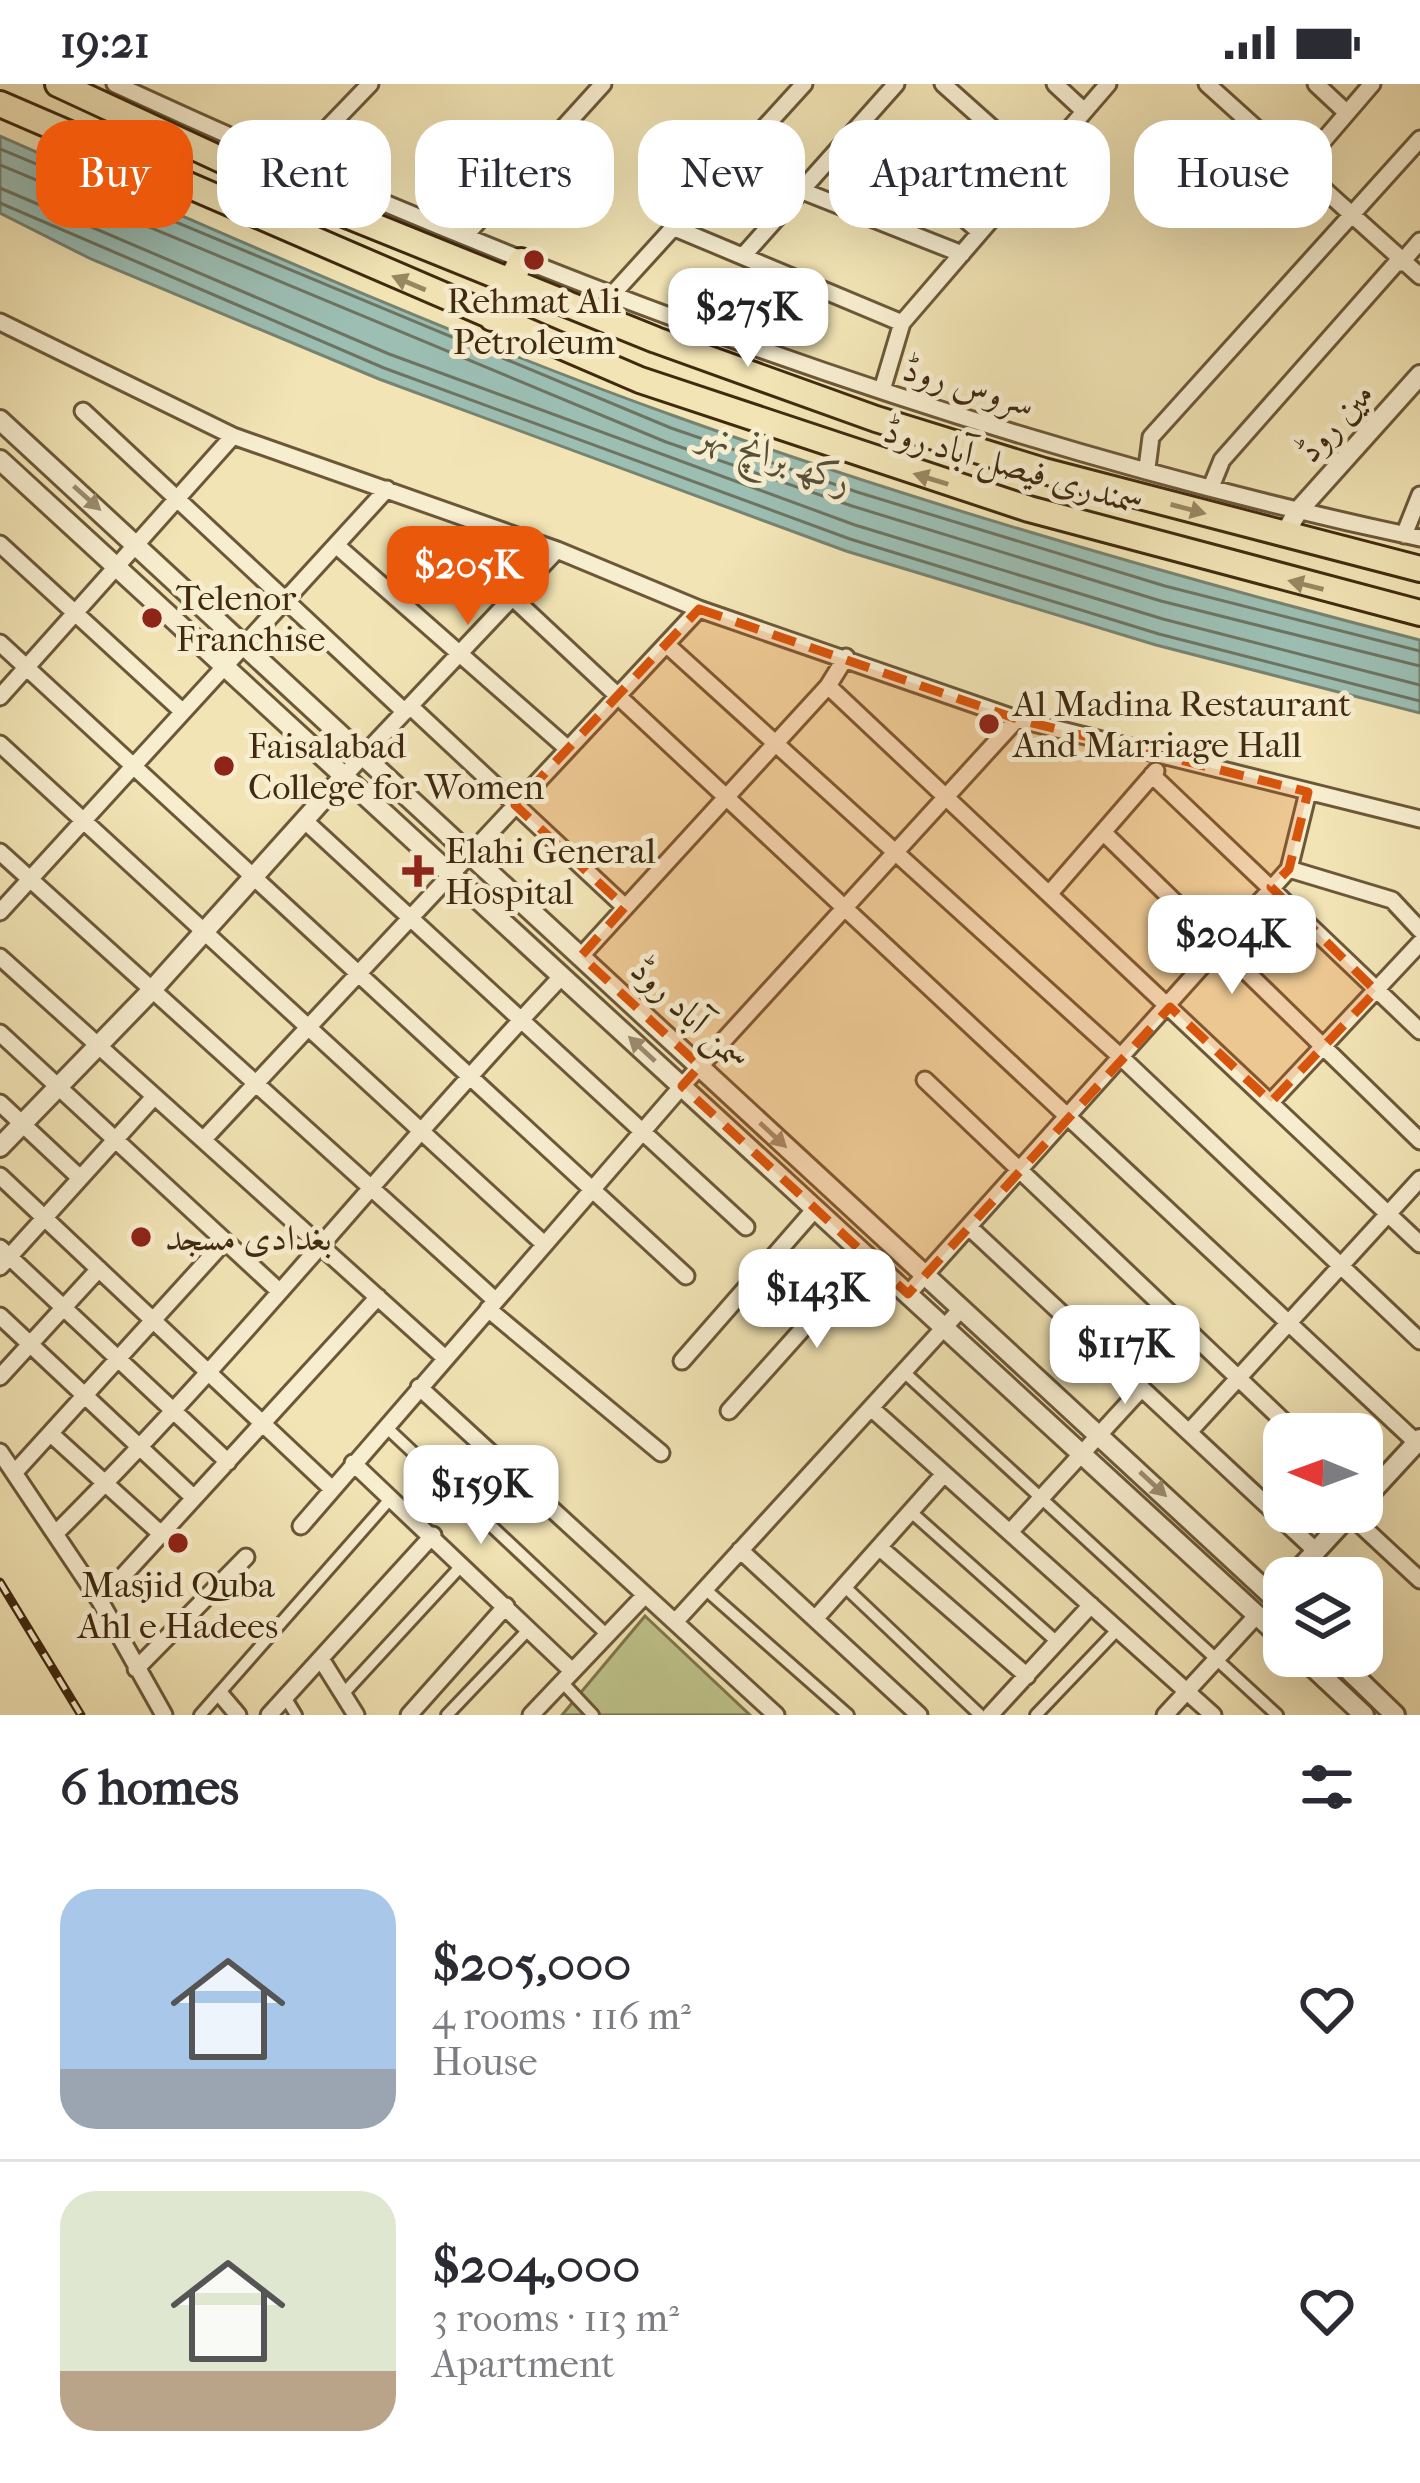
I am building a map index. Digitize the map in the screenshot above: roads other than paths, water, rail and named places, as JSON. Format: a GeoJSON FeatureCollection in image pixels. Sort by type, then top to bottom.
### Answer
{"type":"FeatureCollection","features":[{"type":"Feature","properties":{"kind":"main road","name":"سمندری فیصل آباد روڈ"},"geometry":{"type":"LineString","coordinates":[[58,84],[302,197],[515,269],[656,340],[877,419],[1420,569]]}},
{"type":"Feature","properties":{"kind":"main road","name":"سمندری فیصل آباد روڈ"},"geometry":{"type":"LineString","coordinates":[[0,104],[640,380],[867,459],[1094,527],[1420,613]]}},
{"type":"Feature","properties":{"kind":"main road"},"geometry":{"type":"LineString","coordinates":[[492,318],[515,269]]}},
{"type":"Feature","properties":{"kind":"street","name":"سروس روڈ"},"geometry":{"type":"LineString","coordinates":[[116,84],[217,130]]}},
{"type":"Feature","properties":{"kind":"street"},"geometry":{"type":"LineString","coordinates":[[335,120],[370,84]]}},
{"type":"Feature","properties":{"kind":"street"},"geometry":{"type":"LineString","coordinates":[[464,236],[603,84]]}},
{"type":"Feature","properties":{"kind":"street"},"geometry":{"type":"LineString","coordinates":[[772,120],[804,84]]}},
{"type":"Feature","properties":{"kind":"street"},"geometry":{"type":"LineString","coordinates":[[866,120],[896,84]]}},
{"type":"Feature","properties":{"kind":"street"},"geometry":{"type":"LineString","coordinates":[[943,84],[983,120]]}},
{"type":"Feature","properties":{"kind":"street"},"geometry":{"type":"LineString","coordinates":[[1055,84],[1084,111]]}},
{"type":"Feature","properties":{"kind":"street"},"geometry":{"type":"LineString","coordinates":[[1076,120],[1108,84]]}},
{"type":"Feature","properties":{"kind":"street"},"geometry":{"type":"LineString","coordinates":[[1207,84],[1246,120]]}},
{"type":"Feature","properties":{"kind":"street"},"geometry":{"type":"LineString","coordinates":[[1316,84],[1347,113]]}},
{"type":"Feature","properties":{"kind":"street"},"geometry":{"type":"LineString","coordinates":[[1332,130],[1372,84]]}},
{"type":"Feature","properties":{"kind":"street"},"geometry":{"type":"LineString","coordinates":[[1147,468],[1151,437],[1420,139]]}},
{"type":"Feature","properties":{"kind":"street"},"geometry":{"type":"LineString","coordinates":[[829,164],[805,192],[962,254]]}},
{"type":"Feature","properties":{"kind":"street"},"geometry":{"type":"LineString","coordinates":[[1332,199],[1420,276]]}},
{"type":"Feature","properties":{"kind":"street","name":"سروس روڈ"},"geometry":{"type":"LineString","coordinates":[[391,206],[464,236],[515,269],[611,296],[882,390],[1210,487],[1412,537]]}},
{"type":"Feature","properties":{"kind":"street"},"geometry":{"type":"LineString","coordinates":[[611,296],[676,228],[902,323]]}},
{"type":"Feature","properties":{"kind":"street"},"geometry":{"type":"LineString","coordinates":[[742,256],[770,228]]}},
{"type":"Feature","properties":{"kind":"street"},"geometry":{"type":"LineString","coordinates":[[975,228],[980,232]]}},
{"type":"Feature","properties":{"kind":"street"},"geometry":{"type":"LineString","coordinates":[[882,390],[902,323],[983,228]]}},
{"type":"Feature","properties":{"kind":"street"},"geometry":{"type":"LineString","coordinates":[[1210,487],[1222,460],[1420,242]]}},
{"type":"Feature","properties":{"kind":"street"},"geometry":{"type":"LineString","coordinates":[[0,322],[233,436],[557,550],[698,609],[1017,719],[1420,819]]}},
{"type":"Feature","properties":{"kind":"street","name":"مین روڈ"},"geometry":{"type":"LineString","coordinates":[[1284,535],[1298,511],[1420,375]]}},
{"type":"Feature","properties":{"kind":"street"},"geometry":{"type":"LineString","coordinates":[[82,411],[625,907]]}},
{"type":"Feature","properties":{"kind":"street","name":"سمن آباد روڈ"},"geometry":{"type":"LineString","coordinates":[[0,420],[136,542],[362,758],[1263,1582]]}},
{"type":"Feature","properties":{"kind":"street"},"geometry":{"type":"LineString","coordinates":[[0,697],[233,436]]}},
{"type":"Feature","properties":{"kind":"street","name":"سمن آباد روڈ"},"geometry":{"type":"LineString","coordinates":[[2,467],[118,568],[1263,1621]]}},
{"type":"Feature","properties":{"kind":"street"},"geometry":{"type":"LineString","coordinates":[[0,912],[387,489]]}},
{"type":"Feature","properties":{"kind":"street"},"geometry":{"type":"LineString","coordinates":[[1412,537],[1412,505],[1420,495]]}},
{"type":"Feature","properties":{"kind":"street"},"geometry":{"type":"LineString","coordinates":[[0,544],[182,712]]}},
{"type":"Feature","properties":{"kind":"street"},"geometry":{"type":"LineString","coordinates":[[336,545],[568,749]]}},
{"type":"Feature","properties":{"kind":"street"},"geometry":{"type":"LineString","coordinates":[[0,1147],[151,992],[343,777],[557,550]]}},
{"type":"Feature","properties":{"kind":"street"},"geometry":{"type":"LineString","coordinates":[[512,597],[1418,1441],[1383,1478]]}},
{"type":"Feature","properties":{"kind":"street"},"geometry":{"type":"LineString","coordinates":[[202,1140],[698,609]]}},
{"type":"Feature","properties":{"kind":"street"},"geometry":{"type":"LineString","coordinates":[[0,643],[686,1276]]}},
{"type":"Feature","properties":{"kind":"street"},"geometry":{"type":"LineString","coordinates":[[666,644],[1123,1059],[1420,1341]]}},
{"type":"Feature","properties":{"kind":"street"},"geometry":{"type":"LineString","coordinates":[[581,956],[828,686],[846,657]]}},
{"type":"Feature","properties":{"kind":"street"},"geometry":{"type":"LineString","coordinates":[[828,686],[1420,1244]]}},
{"type":"Feature","properties":{"kind":"street"},"geometry":{"type":"LineString","coordinates":[[301,1526],[682,1086],[1017,719]]}},
{"type":"Feature","properties":{"kind":"street"},"geometry":{"type":"LineString","coordinates":[[0,744],[544,1244]]}},
{"type":"Feature","properties":{"kind":"street"},"geometry":{"type":"LineString","coordinates":[[1050,893],[1168,757]]}},
{"type":"Feature","properties":{"kind":"street"},"geometry":{"type":"LineString","coordinates":[[1152,775],[1420,1031]]}},
{"type":"Feature","properties":{"kind":"street"},"geometry":{"type":"LineString","coordinates":[[908,1294],[1221,952],[1289,869],[1308,792]]}},
{"type":"Feature","properties":{"kind":"street"},"geometry":{"type":"LineString","coordinates":[[304,820],[746,1227]]}},
{"type":"Feature","properties":{"kind":"street"},"geometry":{"type":"LineString","coordinates":[[1103,832],[1420,1141]]}},
{"type":"Feature","properties":{"kind":"street"},"geometry":{"type":"LineString","coordinates":[[0,852],[491,1304],[661,1453]]}},
{"type":"Feature","properties":{"kind":"street"},"geometry":{"type":"LineString","coordinates":[[1289,869],[1392,900],[1420,930]]}},
{"type":"Feature","properties":{"kind":"street"},"geometry":{"type":"LineString","coordinates":[[1271,1102],[1420,943]]}},
{"type":"Feature","properties":{"kind":"street"},"geometry":{"type":"LineString","coordinates":[[0,957],[445,1358]]}},
{"type":"Feature","properties":{"kind":"street"},"geometry":{"type":"LineString","coordinates":[[55,1534],[175,1412],[368,1186],[562,976]]}},
{"type":"Feature","properties":{"kind":"street"},"geometry":{"type":"LineString","coordinates":[[2,1027],[57,1086],[280,1291]]}},
{"type":"Feature","properties":{"kind":"street"},"geometry":{"type":"LineString","coordinates":[[925,1080],[1275,1413]]}},
{"type":"Feature","properties":{"kind":"street"},"geometry":{"type":"LineString","coordinates":[[153,1098],[3,1258],[119,1358],[228,1462]]}},
{"type":"Feature","properties":{"kind":"street"},"geometry":{"type":"LineString","coordinates":[[0,1103],[80,1178]]}},
{"type":"Feature","properties":{"kind":"street"},"geometry":{"type":"LineString","coordinates":[[0,1176],[331,1488]]}},
{"type":"Feature","properties":{"kind":"street"},"geometry":{"type":"LineString","coordinates":[[1189,1432],[1420,1179]]}},
{"type":"Feature","properties":{"kind":"street"},"geometry":{"type":"LineString","coordinates":[[682,1361],[815,1209]]}},
{"type":"Feature","properties":{"kind":"street"},"geometry":{"type":"LineString","coordinates":[[969,1227],[1316,1551]]}},
{"type":"Feature","properties":{"kind":"street"},"geometry":{"type":"LineString","coordinates":[[15,1472],[225,1241]]}},
{"type":"Feature","properties":{"kind":"street"},"geometry":{"type":"LineString","coordinates":[[729,1411],[867,1257]]}},
{"type":"Feature","properties":{"kind":"street"},"geometry":{"type":"LineString","coordinates":[[0,1378],[99,1269]]}},
{"type":"Feature","properties":{"kind":"street"},"geometry":{"type":"LineString","coordinates":[[100,1601],[378,1297]]}},
{"type":"Feature","properties":{"kind":"street"},"geometry":{"type":"LineString","coordinates":[[675,1622],[962,1308]]}},
{"type":"Feature","properties":{"kind":"street"},"geometry":{"type":"LineString","coordinates":[[0,1316],[194,1498]]}},
{"type":"Feature","properties":{"kind":"street"},"geometry":{"type":"LineString","coordinates":[[904,1372],[1277,1715]]}},
{"type":"Feature","properties":{"kind":"street"},"geometry":{"type":"LineString","coordinates":[[419,1387],[770,1709]]}},
{"type":"Feature","properties":{"kind":"street"},"geometry":{"type":"LineString","coordinates":[[1010,1532],[1142,1388]]}},
{"type":"Feature","properties":{"kind":"street"},"geometry":{"type":"LineString","coordinates":[[872,1408],[1213,1715]]}},
{"type":"Feature","properties":{"kind":"street"},"geometry":{"type":"LineString","coordinates":[[386,1426],[605,1633]]}},
{"type":"Feature","properties":{"kind":"street"},"geometry":{"type":"LineString","coordinates":[[51,1434],[161,1534]]}},
{"type":"Feature","properties":{"kind":"street"},"geometry":{"type":"LineString","coordinates":[[0,1452],[100,1601],[164,1715]]}},
{"type":"Feature","properties":{"kind":"street"},"geometry":{"type":"LineString","coordinates":[[353,1463],[529,1628],[593,1715]]}},
{"type":"Feature","properties":{"kind":"street"},"geometry":{"type":"LineString","coordinates":[[814,1619],[944,1474]]}},
{"type":"Feature","properties":{"kind":"street"},"geometry":{"type":"LineString","coordinates":[[200,1715],[392,1498]]}},
{"type":"Feature","properties":{"kind":"street"},"geometry":{"type":"LineString","coordinates":[[910,1511],[1057,1642]]}},
{"type":"Feature","properties":{"kind":"street"},"geometry":{"type":"LineString","coordinates":[[1310,1557],[1332,1533]]}},
{"type":"Feature","properties":{"kind":"street"},"geometry":{"type":"LineString","coordinates":[[1382,1533],[1420,1580]]}},
{"type":"Feature","properties":{"kind":"street"},"geometry":{"type":"LineString","coordinates":[[269,1715],[433,1535]]}},
{"type":"Feature","properties":{"kind":"street"},"geometry":{"type":"LineString","coordinates":[[879,1547],[1027,1676]]}},
{"type":"Feature","properties":{"kind":"street"},"geometry":{"type":"LineString","coordinates":[[740,1550],[919,1715]]}},
{"type":"Feature","properties":{"kind":"street"},"geometry":{"type":"LineString","coordinates":[[136,1669],[246,1557]]}},
{"type":"Feature","properties":{"kind":"street"},"geometry":{"type":"LineString","coordinates":[[343,1694],[462,1565]]}},
{"type":"Feature","properties":{"kind":"street"},"geometry":{"type":"LineString","coordinates":[[844,1586],[980,1715]]}},
{"type":"Feature","properties":{"kind":"street"},"geometry":{"type":"LineString","coordinates":[[705,1589],[848,1715]]}},
{"type":"Feature","properties":{"kind":"street"},"geometry":{"type":"LineString","coordinates":[[531,1715],[645,1595]]}},
{"type":"Feature","properties":{"kind":"street"},"geometry":{"type":"LineString","coordinates":[[991,1715],[1091,1605]]}},
{"type":"Feature","properties":{"kind":"street"},"geometry":{"type":"LineString","coordinates":[[409,1715],[506,1606]]}},
{"type":"Feature","properties":{"kind":"street"},"geometry":{"type":"LineString","coordinates":[[1165,1715],[1263,1610]]}},
{"type":"Feature","properties":{"kind":"street"},"geometry":{"type":"LineString","coordinates":[[447,1715],[529,1628]]}},
{"type":"Feature","properties":{"kind":"street"},"geometry":{"type":"LineString","coordinates":[[1036,1715],[1118,1629]]}},
{"type":"Feature","properties":{"kind":"street"},"geometry":{"type":"LineString","coordinates":[[321,1659],[356,1715]]}},
{"type":"Feature","properties":{"kind":"street"},"geometry":{"type":"LineString","coordinates":[[1323,1677],[1364,1715]]}},
{"type":"Feature","properties":{"kind":"street"},"geometry":{"type":"LineString","coordinates":[[1356,1677],[1395,1715]]}},
{"type":"Feature","properties":{"kind":"street"},"geometry":{"type":"LineString","coordinates":[[221,1695],[238,1715]]}},
{"type":"Feature","properties":{"kind":"street"},"geometry":{"type":"LineString","coordinates":[[285,1697],[296,1715]]}},
{"type":"Feature","properties":{"kind":"street"},"geometry":{"type":"LineString","coordinates":[[749,1715],[770,1709]]}},
{"type":"Feature","properties":{"kind":"water","name":"رکھ برانچ نہر"},"geometry":{"type":"Polygon","coordinates":[[[0,136],[36,152],[36,228],[193,228],[193,221],[423,319],[680,418],[1048,538],[1420,640],[1420,713],[1156,645],[846,551],[379,379],[91,259],[0,213],[0,136]]]}},
{"type":"Feature","properties":{"kind":"railway"},"geometry":{"type":"LineString","coordinates":[[0,1582],[81,1715]]}},
{"type":"Feature","properties":{"kind":"place","name":"Rehmat Ali Petroleum"},"geometry":{"type":"Point","coordinates":[534,260]}},
{"type":"Feature","properties":{"kind":"place","name":"Telenor Franchise"},"geometry":{"type":"Point","coordinates":[152,618]}},
{"type":"Feature","properties":{"kind":"place","name":"Al Madina Restaurant And Marriage Hall"},"geometry":{"type":"Point","coordinates":[989,724]}},
{"type":"Feature","properties":{"kind":"place","name":"Faisalabad College for Women"},"geometry":{"type":"Point","coordinates":[224,766]}},
{"type":"Feature","properties":{"kind":"place","name":"Elahi General Hospital"},"geometry":{"type":"Point","coordinates":[418,871]}},
{"type":"Feature","properties":{"kind":"place","name":"بغدادی مسجد"},"geometry":{"type":"Point","coordinates":[141,1237]}},
{"type":"Feature","properties":{"kind":"place","name":"Masjid Quba Ahl e Hadees"},"geometry":{"type":"Point","coordinates":[178,1543]}}]}
